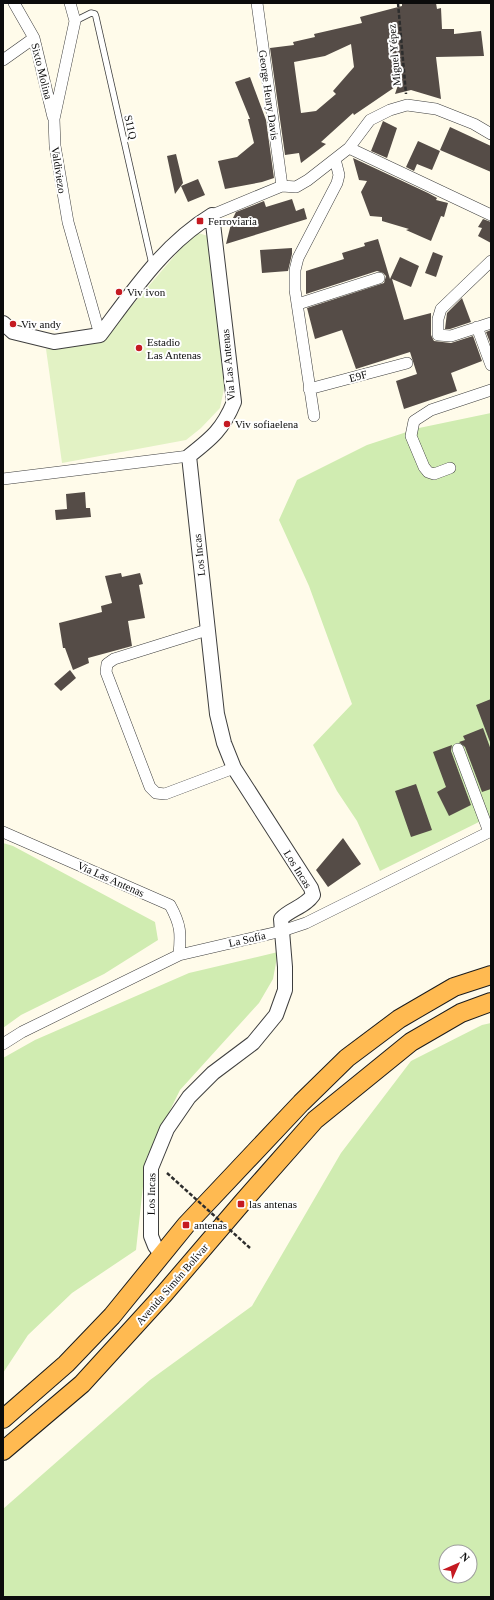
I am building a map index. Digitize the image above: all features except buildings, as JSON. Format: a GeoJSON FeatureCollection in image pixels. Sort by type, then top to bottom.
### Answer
{"type":"FeatureCollection","features":[{"type":"Feature","properties":{"kind":"highway"},"geometry":{"type":"LineString","coordinates":[[3,1419],[66,1364],[112,1316],[186,1225],[268,1138],[347,1058],[399,1019],[454,987],[491,975]]}},
{"type":"Feature","properties":{"kind":"highway","name":"Avenida Simón Bolívar"},"geometry":{"type":"LineString","coordinates":[[3,1451],[82,1384],[164,1294],[315,1120],[411,1042],[461,1013],[491,1002]]}},
{"type":"Feature","properties":{"kind":"street","name":"Sixto Molina"},"geometry":{"type":"LineString","coordinates":[[14,3],[34,38],[54,119]]}},
{"type":"Feature","properties":{"kind":"street","name":"Valdiviezo"},"geometry":{"type":"LineString","coordinates":[[70,3],[75,21],[54,119],[54,146],[68,222],[100,335]]}},
{"type":"Feature","properties":{"kind":"street","name":"George Henry Davis"},"geometry":{"type":"LineString","coordinates":[[256,3],[282,186]]}},
{"type":"Feature","properties":{"kind":"street"},"geometry":{"type":"LineString","coordinates":[[3,60],[34,38]]}},
{"type":"Feature","properties":{"kind":"street"},"geometry":{"type":"LineString","coordinates":[[3,323],[13,332],[54,342],[100,335],[153,264],[187,231],[212,215],[282,186],[296,187],[349,148],[370,120],[390,110],[407,105],[436,108],[474,124],[491,134]]}},
{"type":"Feature","properties":{"kind":"street"},"geometry":{"type":"LineString","coordinates":[[349,148],[491,215]]}},
{"type":"Feature","properties":{"kind":"street"},"geometry":{"type":"LineString","coordinates":[[314,416],[295,290],[296,264],[337,183],[339,175],[335,159]]}},
{"type":"Feature","properties":{"kind":"street","name":"Via Las Antenas"},"geometry":{"type":"LineString","coordinates":[[189,456],[211,439],[226,420],[234,402],[212,215]]}},
{"type":"Feature","properties":{"kind":"street"},"geometry":{"type":"LineString","coordinates":[[491,261],[441,309],[438,319],[438,335],[444,337],[491,323]]}},
{"type":"Feature","properties":{"kind":"street"},"geometry":{"type":"LineString","coordinates":[[298,304],[379,278]]}},
{"type":"Feature","properties":{"kind":"street"},"geometry":{"type":"LineString","coordinates":[[477,328],[491,365]]}},
{"type":"Feature","properties":{"kind":"street","name":"E9F"},"geometry":{"type":"LineString","coordinates":[[309,389],[407,364]]}},
{"type":"Feature","properties":{"kind":"street"},"geometry":{"type":"LineString","coordinates":[[450,468],[434,474],[428,472],[424,467],[410,436],[414,421],[431,410],[491,390]]}},
{"type":"Feature","properties":{"kind":"street"},"geometry":{"type":"LineString","coordinates":[[3,479],[189,456]]}},
{"type":"Feature","properties":{"kind":"street","name":"Los Incas"},"geometry":{"type":"LineString","coordinates":[[162,1255],[155,1246],[151,1236],[151,1168],[167,1129],[189,1097],[213,1073],[253,1042],[276,1015],[285,990],[285,967],[281,920],[286,913],[308,902],[313,895],[311,888],[234,768],[224,743],[217,714],[189,456]]}},
{"type":"Feature","properties":{"kind":"street"},"geometry":{"type":"LineString","coordinates":[[207,630],[114,659],[108,664],[106,672],[150,787],[156,793],[165,794],[234,768]]}},
{"type":"Feature","properties":{"kind":"street"},"geometry":{"type":"LineString","coordinates":[[458,749],[490,832]]}},
{"type":"Feature","properties":{"kind":"street","name":"Via Las Antenas"},"geometry":{"type":"LineString","coordinates":[[3,832],[170,905],[180,924],[181,932],[178,955]]}},
{"type":"Feature","properties":{"kind":"street","name":"La Sofía"},"geometry":{"type":"LineString","coordinates":[[3,1044],[22,1032],[178,955],[282,931],[306,923],[490,832]]}},
{"type":"Feature","properties":{"kind":"lane","name":"S11Q"},"geometry":{"type":"LineString","coordinates":[[75,21],[91,13],[95,14],[96,17],[153,264]]}},
{"type":"Feature","properties":{"kind":"path","name":"Miguel Yépez"},"geometry":{"type":"LineString","coordinates":[[398,3],[407,105]]}},
{"type":"Feature","properties":{"kind":"path"},"geometry":{"type":"LineString","coordinates":[[167,1173],[250,1248]]}},
{"type":"Feature","properties":{"kind":"green space","name":"Estadio Las Antenas"},"geometry":{"type":"Polygon","coordinates":[[[198,233],[208,236],[225,384],[220,408],[201,428],[186,440],[62,463],[46,349],[69,346],[117,323],[183,246],[198,233]]]}},
{"type":"Feature","properties":{"kind":"green space"},"geometry":{"type":"Polygon","coordinates":[[[491,413],[491,816],[380,871],[357,821],[337,791],[313,745],[352,704],[309,586],[279,520],[297,480],[367,445],[419,428],[491,413]]]}},
{"type":"Feature","properties":{"kind":"green space"},"geometry":{"type":"Polygon","coordinates":[[[3,843],[13,846],[155,922],[158,940],[104,974],[21,1015],[3,1028],[3,843]]]}},
{"type":"Feature","properties":{"kind":"green space"},"geometry":{"type":"Polygon","coordinates":[[[278,952],[273,979],[259,1003],[180,1090],[146,1159],[136,1250],[72,1293],[28,1335],[3,1373],[3,1058],[35,1040],[189,973],[278,952]]]}},
{"type":"Feature","properties":{"kind":"green space"},"geometry":{"type":"Polygon","coordinates":[[[491,1023],[491,1597],[3,1597],[3,1509],[150,1380],[252,1306],[341,1153],[411,1061],[482,1025],[491,1023]]]}},
{"type":"Feature","properties":{"kind":"place","name":"Ferroviaria"},"geometry":{"type":"Point","coordinates":[200,221]}},
{"type":"Feature","properties":{"kind":"place","name":"Viv ivon"},"geometry":{"type":"Point","coordinates":[119,292]}},
{"type":"Feature","properties":{"kind":"place","name":"Viv andy"},"geometry":{"type":"Point","coordinates":[13,324]}},
{"type":"Feature","properties":{"kind":"place","name":"Estadio Las Antenas"},"geometry":{"type":"Point","coordinates":[139,348]}},
{"type":"Feature","properties":{"kind":"place","name":"Viv sofiaelena"},"geometry":{"type":"Point","coordinates":[227,424]}},
{"type":"Feature","properties":{"kind":"place","name":"las antenas"},"geometry":{"type":"Point","coordinates":[241,1204]}},
{"type":"Feature","properties":{"kind":"place","name":"antenas"},"geometry":{"type":"Point","coordinates":[186,1225]}}]}
